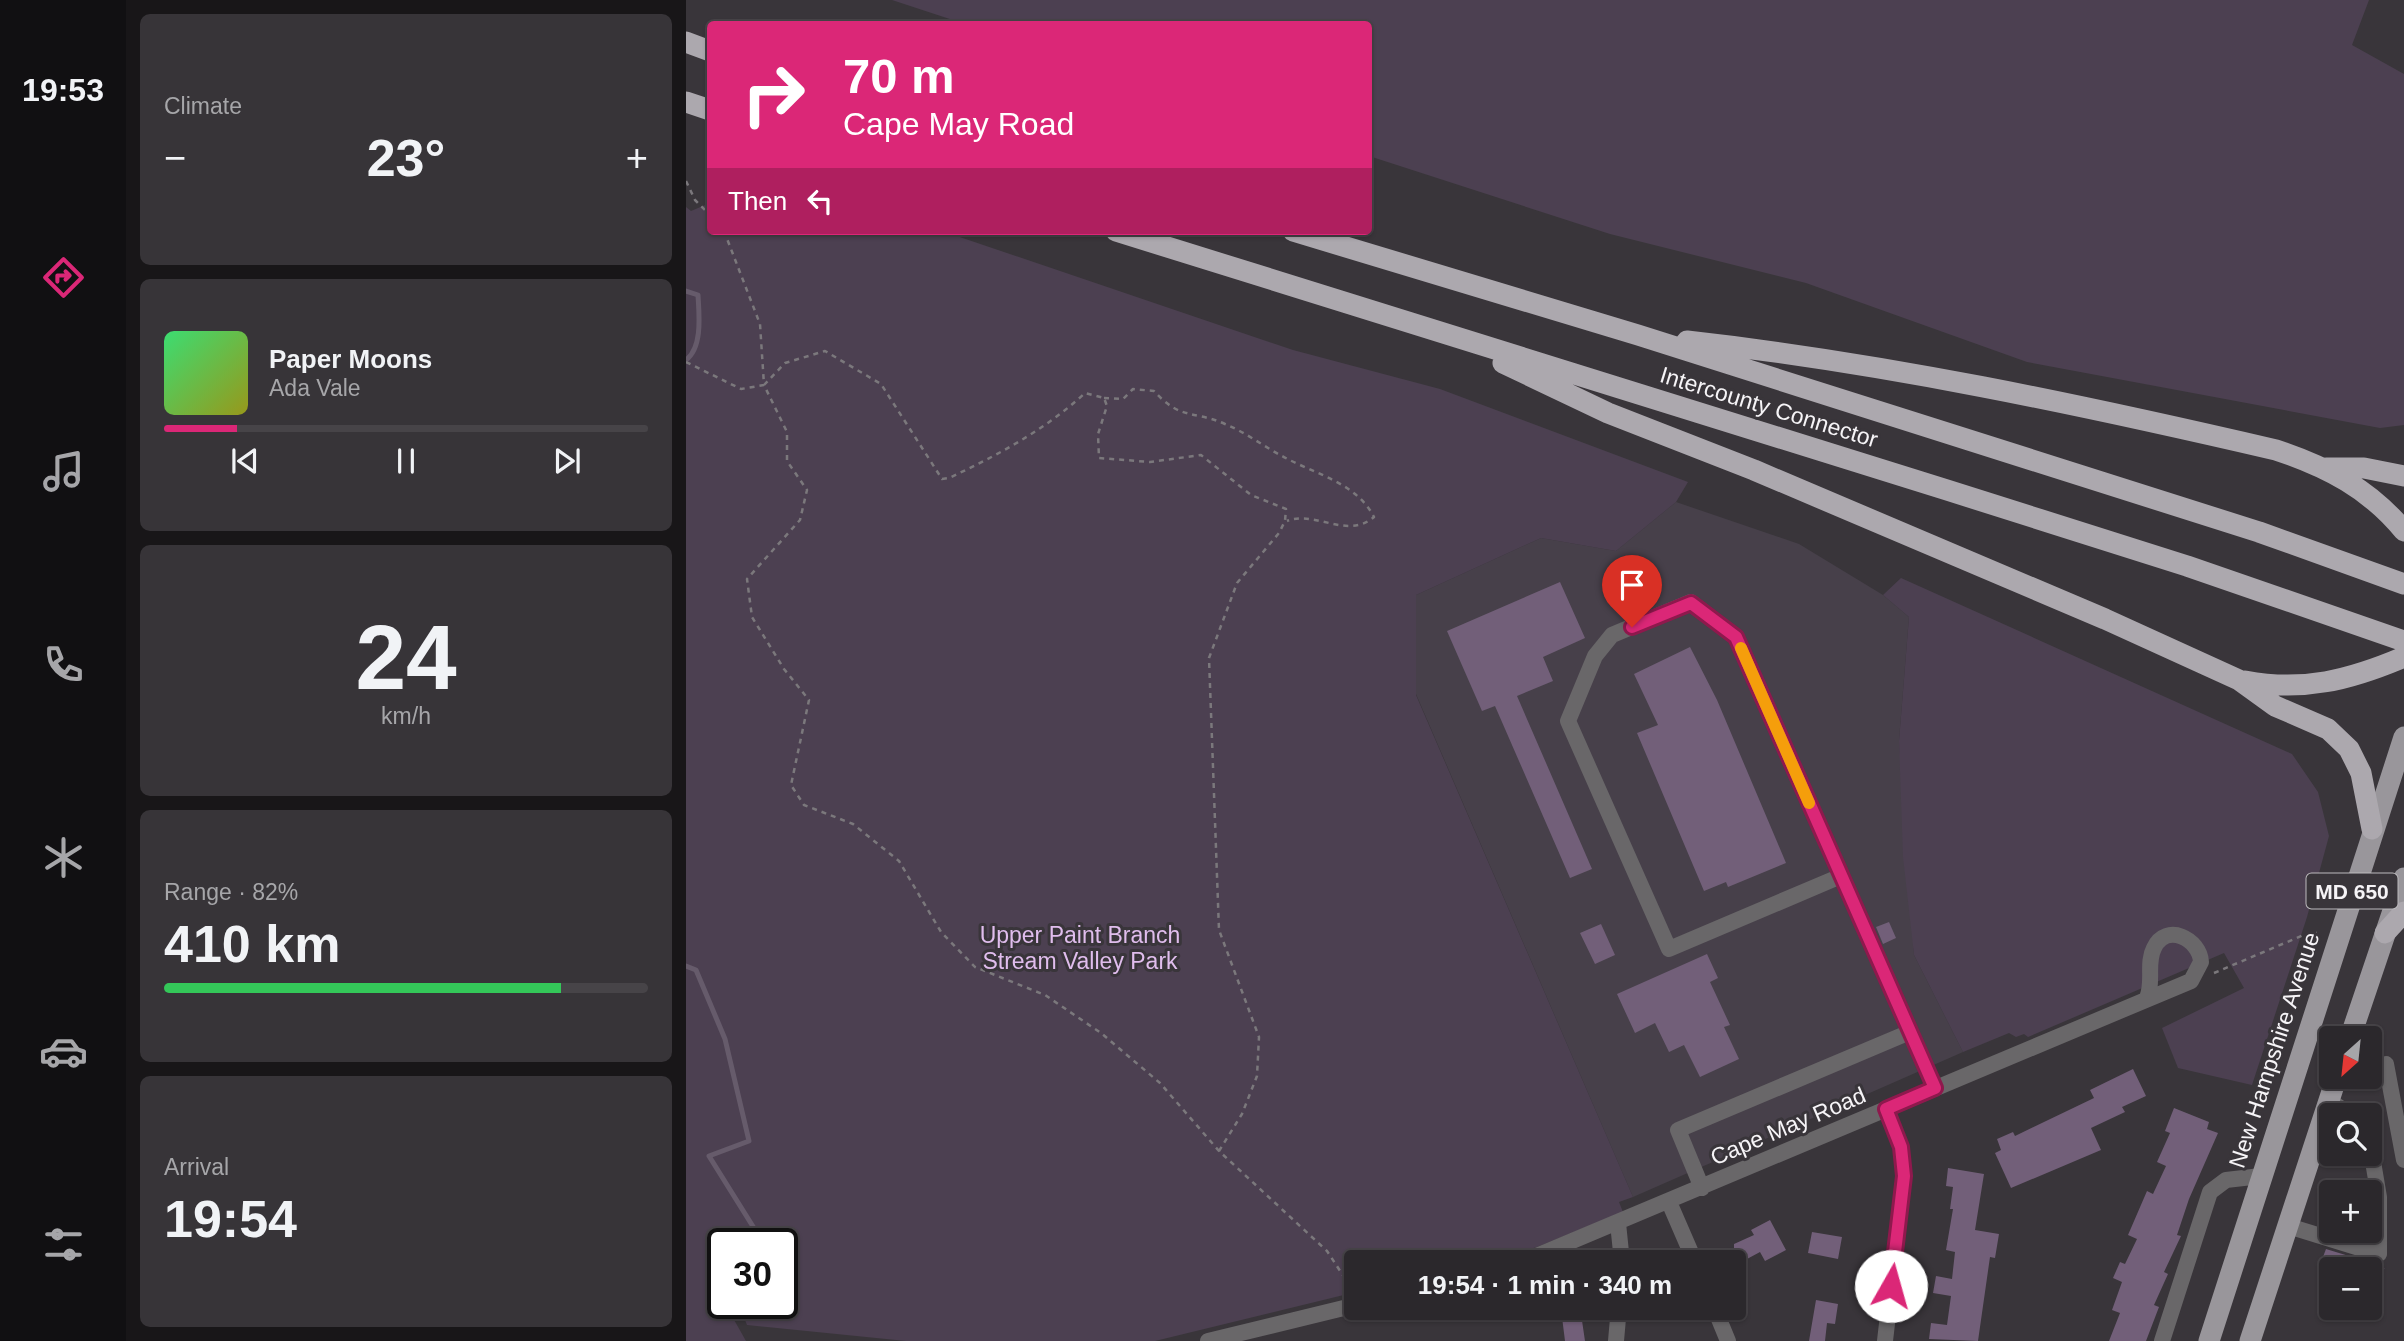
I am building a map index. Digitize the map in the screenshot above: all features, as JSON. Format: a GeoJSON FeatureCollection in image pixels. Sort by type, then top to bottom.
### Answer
{"type":"FeatureCollection","features":[{"type":"Feature","properties":{"kind":"highway"},"geometry":{"type":"LineString","coordinates":[[686,42],[707,50]]}},
{"type":"Feature","properties":{"kind":"highway"},"geometry":{"type":"LineString","coordinates":[[686,102],[707,109]]}},
{"type":"Feature","properties":{"kind":"highway","name":"Intercounty Connector"},"geometry":{"type":"LineString","coordinates":[[1129,235],[2147,553],[2404,641]]}},
{"type":"Feature","properties":{"kind":"highway","name":"Intercounty Connector"},"geometry":{"type":"LineString","coordinates":[[1306,235],[1638,335],[2259,533],[2404,584]]}},
{"type":"Feature","properties":{"kind":"highway"},"geometry":{"type":"LineString","coordinates":[[1438,332],[1608,413],[1767,475],[2105,619],[2239,680],[2275,706],[2314,722],[2339,738],[2349,749],[2361,773],[2372,829]]}},
{"type":"Feature","properties":{"kind":"highway"},"geometry":{"type":"LineString","coordinates":[[1638,335],[1783,351],[1962,383],[2252,445],[2325,468],[2368,494],[2389,512],[2404,531]]}},
{"type":"Feature","properties":{"kind":"highway"},"geometry":{"type":"LineString","coordinates":[[2325,468],[2364,468],[2404,476]]}},
{"type":"Feature","properties":{"kind":"highway"},"geometry":{"type":"LineString","coordinates":[[2239,680],[2283,687],[2351,678],[2404,657]]}},
{"type":"Feature","properties":{"kind":"highway"},"geometry":{"type":"LineString","coordinates":[[2385,933],[2404,912]]}},
{"type":"Feature","properties":{"kind":"main road","name":"New Hampshire Avenue"},"geometry":{"type":"LineString","coordinates":[[2209,1341],[2372,829],[2404,737]]}},
{"type":"Feature","properties":{"kind":"main road","name":"MD 650"},"geometry":{"type":"LineString","coordinates":[[2354,1026],[2404,878]]}},
{"type":"Feature","properties":{"kind":"main road"},"geometry":{"type":"LineString","coordinates":[[2250,1341],[2333,1089]]}},
{"type":"Feature","properties":{"kind":"street"},"geometry":{"type":"LineString","coordinates":[[1841,876],[1670,949],[1568,721],[1595,656],[1612,635],[1691,603],[1736,637],[1935,1088]]}},
{"type":"Feature","properties":{"kind":"street"},"geometry":{"type":"LineString","coordinates":[[2147,998],[2152,987],[2154,948],[2167,937],[2178,935],[2197,947],[2201,962],[2198,973]]}},
{"type":"Feature","properties":{"kind":"street","name":"Cape May Road"},"geometry":{"type":"LineString","coordinates":[[1552,1250],[2191,981],[2198,973]]}},
{"type":"Feature","properties":{"kind":"street"},"geometry":{"type":"LineString","coordinates":[[1702,1188],[1678,1129],[1910,1032]]}},
{"type":"Feature","properties":{"kind":"street"},"geometry":{"type":"LineString","coordinates":[[2386,1064],[2404,1160]]}},
{"type":"Feature","properties":{"kind":"street"},"geometry":{"type":"LineString","coordinates":[[2329,1100],[2333,1103]]}},
{"type":"Feature","properties":{"kind":"street"},"geometry":{"type":"LineString","coordinates":[[1885,1341],[1904,1176],[1901,1147],[1886,1109]]}},
{"type":"Feature","properties":{"kind":"street"},"geometry":{"type":"LineString","coordinates":[[2288,1226],[2379,1254],[2379,1198],[2374,1166]]}},
{"type":"Feature","properties":{"kind":"street"},"geometry":{"type":"LineString","coordinates":[[2162,1341],[2210,1192],[2226,1180],[2261,1176]]}},
{"type":"Feature","properties":{"kind":"street"},"geometry":{"type":"LineString","coordinates":[[1669,1202],[1690,1250]]}},
{"type":"Feature","properties":{"kind":"street"},"geometry":{"type":"LineString","coordinates":[[1618,1223],[1621,1250]]}},
{"type":"Feature","properties":{"kind":"street"},"geometry":{"type":"LineString","coordinates":[[1208,1341],[1344,1308]]}},
{"type":"Feature","properties":{"kind":"street"},"geometry":{"type":"LineString","coordinates":[[1616,1341],[1618,1320]]}},
{"type":"Feature","properties":{"kind":"street"},"geometry":{"type":"LineString","coordinates":[[1719,1320],[1728,1341]]}},
{"type":"Feature","properties":{"kind":"path"},"geometry":{"type":"LineString","coordinates":[[686,181],[695,200],[707,212]]}},
{"type":"Feature","properties":{"kind":"path"},"geometry":{"type":"LineString","coordinates":[[726,235],[760,324],[764,385],[787,432],[788,461],[807,490],[800,520],[747,579],[752,617],[784,669],[809,700],[791,785],[804,805],[853,824],[899,861],[941,932],[975,967],[1045,995],[1101,1033],[1160,1083],[1219,1151],[1327,1251],[1344,1276]]}},
{"type":"Feature","properties":{"kind":"path"},"geometry":{"type":"LineString","coordinates":[[686,362],[741,389],[764,385],[785,363],[825,351],[881,384],[942,479],[1005,451],[1066,410],[1085,393],[1123,399],[1133,389],[1154,391],[1169,407],[1224,423],[1285,458],[1327,476],[1368,505],[1374,517],[1363,526],[1349,527],[1296,517],[1285,521]]}},
{"type":"Feature","properties":{"kind":"path"},"geometry":{"type":"LineString","coordinates":[[1104,398],[1107,406],[1098,434],[1099,458],[1150,461],[1201,455],[1251,495],[1286,509],[1285,521],[1279,533],[1237,583],[1209,658],[1219,930],[1259,1037],[1257,1076],[1242,1114],[1219,1151]]}},
{"type":"Feature","properties":{"kind":"path"},"geometry":{"type":"LineString","coordinates":[[2198,973],[2206,976],[2306,934],[2317,933]]}},
{"type":"Feature","properties":{"kind":"shaded area"},"geometry":{"type":"Polygon","coordinates":[[[1676,502],[1799,544],[1883,595],[1909,617],[1899,741],[1914,955],[1963,1052],[1633,1197],[1416,694],[1416,595],[1541,538],[1616,551],[1676,502]]]}},
{"type":"Feature","properties":{"kind":"green space"},"geometry":{"type":"Polygon","coordinates":[[[892,0],[2369,0],[2352,45],[2404,74],[2404,425],[2380,428],[2027,362],[1806,283],[1610,234],[1372,157],[1372,21],[956,21],[892,0]]]}},
{"type":"Feature","properties":{"kind":"green space","name":"Upper Paint Branch Stream Valley Park"},"geometry":{"type":"Polygon","coordinates":[[[707,204],[707,235],[954,235],[1293,350],[1440,389],[1688,482],[1676,502],[1616,551],[1541,538],[1416,595],[1416,695],[1633,1197],[1619,1202],[1623,1212],[1527,1250],[1344,1250],[1344,1295],[1155,1341],[906,1341],[747,1325],[745,1320],[739,1319],[798,1319],[798,1228],[707,1228],[707,1319],[734,1319],[746,1341],[686,1341],[686,207],[691,211],[707,204]]]}},
{"type":"Feature","properties":{"kind":"green space"},"geometry":{"type":"Polygon","coordinates":[[[1901,578],[2292,754],[2318,792],[2329,836],[2307,917],[2252,1085],[2178,1068],[2162,1028],[2244,988],[2224,953],[2028,1037],[2024,1034],[2016,1037],[2009,1033],[1963,1052],[1914,955],[1903,857],[1899,741],[1909,617],[1883,595],[1901,578]]]}},
{"type":"Feature","properties":{"kind":"building"},"geometry":{"type":"Polygon","coordinates":[[[1560,582],[1585,638],[1543,657],[1553,681],[1517,696],[1592,869],[1570,878],[1495,706],[1482,711],[1447,631],[1560,582]]]}},
{"type":"Feature","properties":{"kind":"building"},"geometry":{"type":"Polygon","coordinates":[[[1690,647],[1717,700],[1786,863],[1728,887],[1726,882],[1704,891],[1637,733],[1658,725],[1634,674],[1690,647]]]}},
{"type":"Feature","properties":{"kind":"building"},"geometry":{"type":"Polygon","coordinates":[[[1889,922],[1896,938],[1883,944],[1876,927],[1889,922]]]}},
{"type":"Feature","properties":{"kind":"building"},"geometry":{"type":"Polygon","coordinates":[[[1601,924],[1615,955],[1595,964],[1580,933],[1601,924]]]}},
{"type":"Feature","properties":{"kind":"building"},"geometry":{"type":"Polygon","coordinates":[[[1707,954],[1718,978],[1710,982],[1730,1025],[1724,1027],[1739,1059],[1700,1077],[1684,1045],[1669,1052],[1655,1023],[1635,1033],[1617,994],[1707,954]]]}},
{"type":"Feature","properties":{"kind":"building"},"geometry":{"type":"Polygon","coordinates":[[[2133,1069],[2146,1096],[2122,1107],[2125,1112],[2091,1128],[2101,1150],[2011,1188],[1995,1153],[2001,1150],[1997,1139],[2013,1132],[2015,1136],[2094,1098],[2090,1090],[2133,1069]]]}},
{"type":"Feature","properties":{"kind":"building"},"geometry":{"type":"Polygon","coordinates":[[[2174,1108],[2209,1122],[2207,1129],[2218,1133],[2189,1199],[2177,1235],[2181,1236],[2164,1272],[2168,1274],[2154,1305],[2159,1307],[2146,1341],[2109,1341],[2120,1313],[2112,1310],[2122,1282],[2113,1278],[2120,1262],[2125,1264],[2137,1239],[2128,1235],[2147,1191],[2153,1194],[2166,1166],[2157,1162],[2170,1133],[2165,1131],[2174,1108]]]}},
{"type":"Feature","properties":{"kind":"building"},"geometry":{"type":"Polygon","coordinates":[[[1948,1168],[1984,1174],[1975,1230],[1999,1234],[1995,1258],[1990,1257],[1978,1341],[1929,1339],[1931,1323],[1947,1325],[1951,1296],[1933,1293],[1936,1276],[1952,1279],[1955,1252],[1946,1250],[1953,1209],[1950,1209],[1953,1187],[1946,1186],[1948,1168]]]}},
{"type":"Feature","properties":{"kind":"building"},"geometry":{"type":"Polygon","coordinates":[[[1770,1220],[1786,1250],[1765,1261],[1760,1252],[1746,1260],[1746,1250],[1734,1250],[1734,1244],[1754,1235],[1751,1230],[1770,1220]]]}},
{"type":"Feature","properties":{"kind":"building"},"geometry":{"type":"Polygon","coordinates":[[[1812,1232],[1842,1237],[1838,1259],[1808,1253],[1812,1232]]]}},
{"type":"Feature","properties":{"kind":"building"},"geometry":{"type":"Polygon","coordinates":[[[2326,1249],[2352,1257],[2323,1257],[2326,1249]]]}},
{"type":"Feature","properties":{"kind":"building"},"geometry":{"type":"Polygon","coordinates":[[[1816,1300],[1838,1304],[1835,1324],[1827,1323],[1825,1341],[1809,1341],[1816,1300]]]}},
{"type":"Feature","properties":{"kind":"building"},"geometry":{"type":"Polygon","coordinates":[[[1562,1320],[1582,1320],[1585,1341],[1565,1341],[1562,1320]]]}},
{"type":"Feature","properties":{"kind":"waterway"},"geometry":{"type":"LineString","coordinates":[[686,291],[698,295],[699,320],[698,339],[686,360]]}},
{"type":"Feature","properties":{"kind":"waterway"},"geometry":{"type":"LineString","coordinates":[[686,966],[696,970],[725,1039],[749,1141],[709,1156],[754,1228]]}},
{"type":"Feature","properties":{"kind":"slow traffic"},"geometry":{"type":"LineString","coordinates":[[1741,648],[1809,803]]}},
{"type":"Feature","properties":{"kind":"route"},"geometry":{"type":"LineString","coordinates":[[1632,627],[1691,603],[1736,637],[1935,1088],[1886,1109],[1901,1147],[1904,1176],[1891,1286]]}}]}
